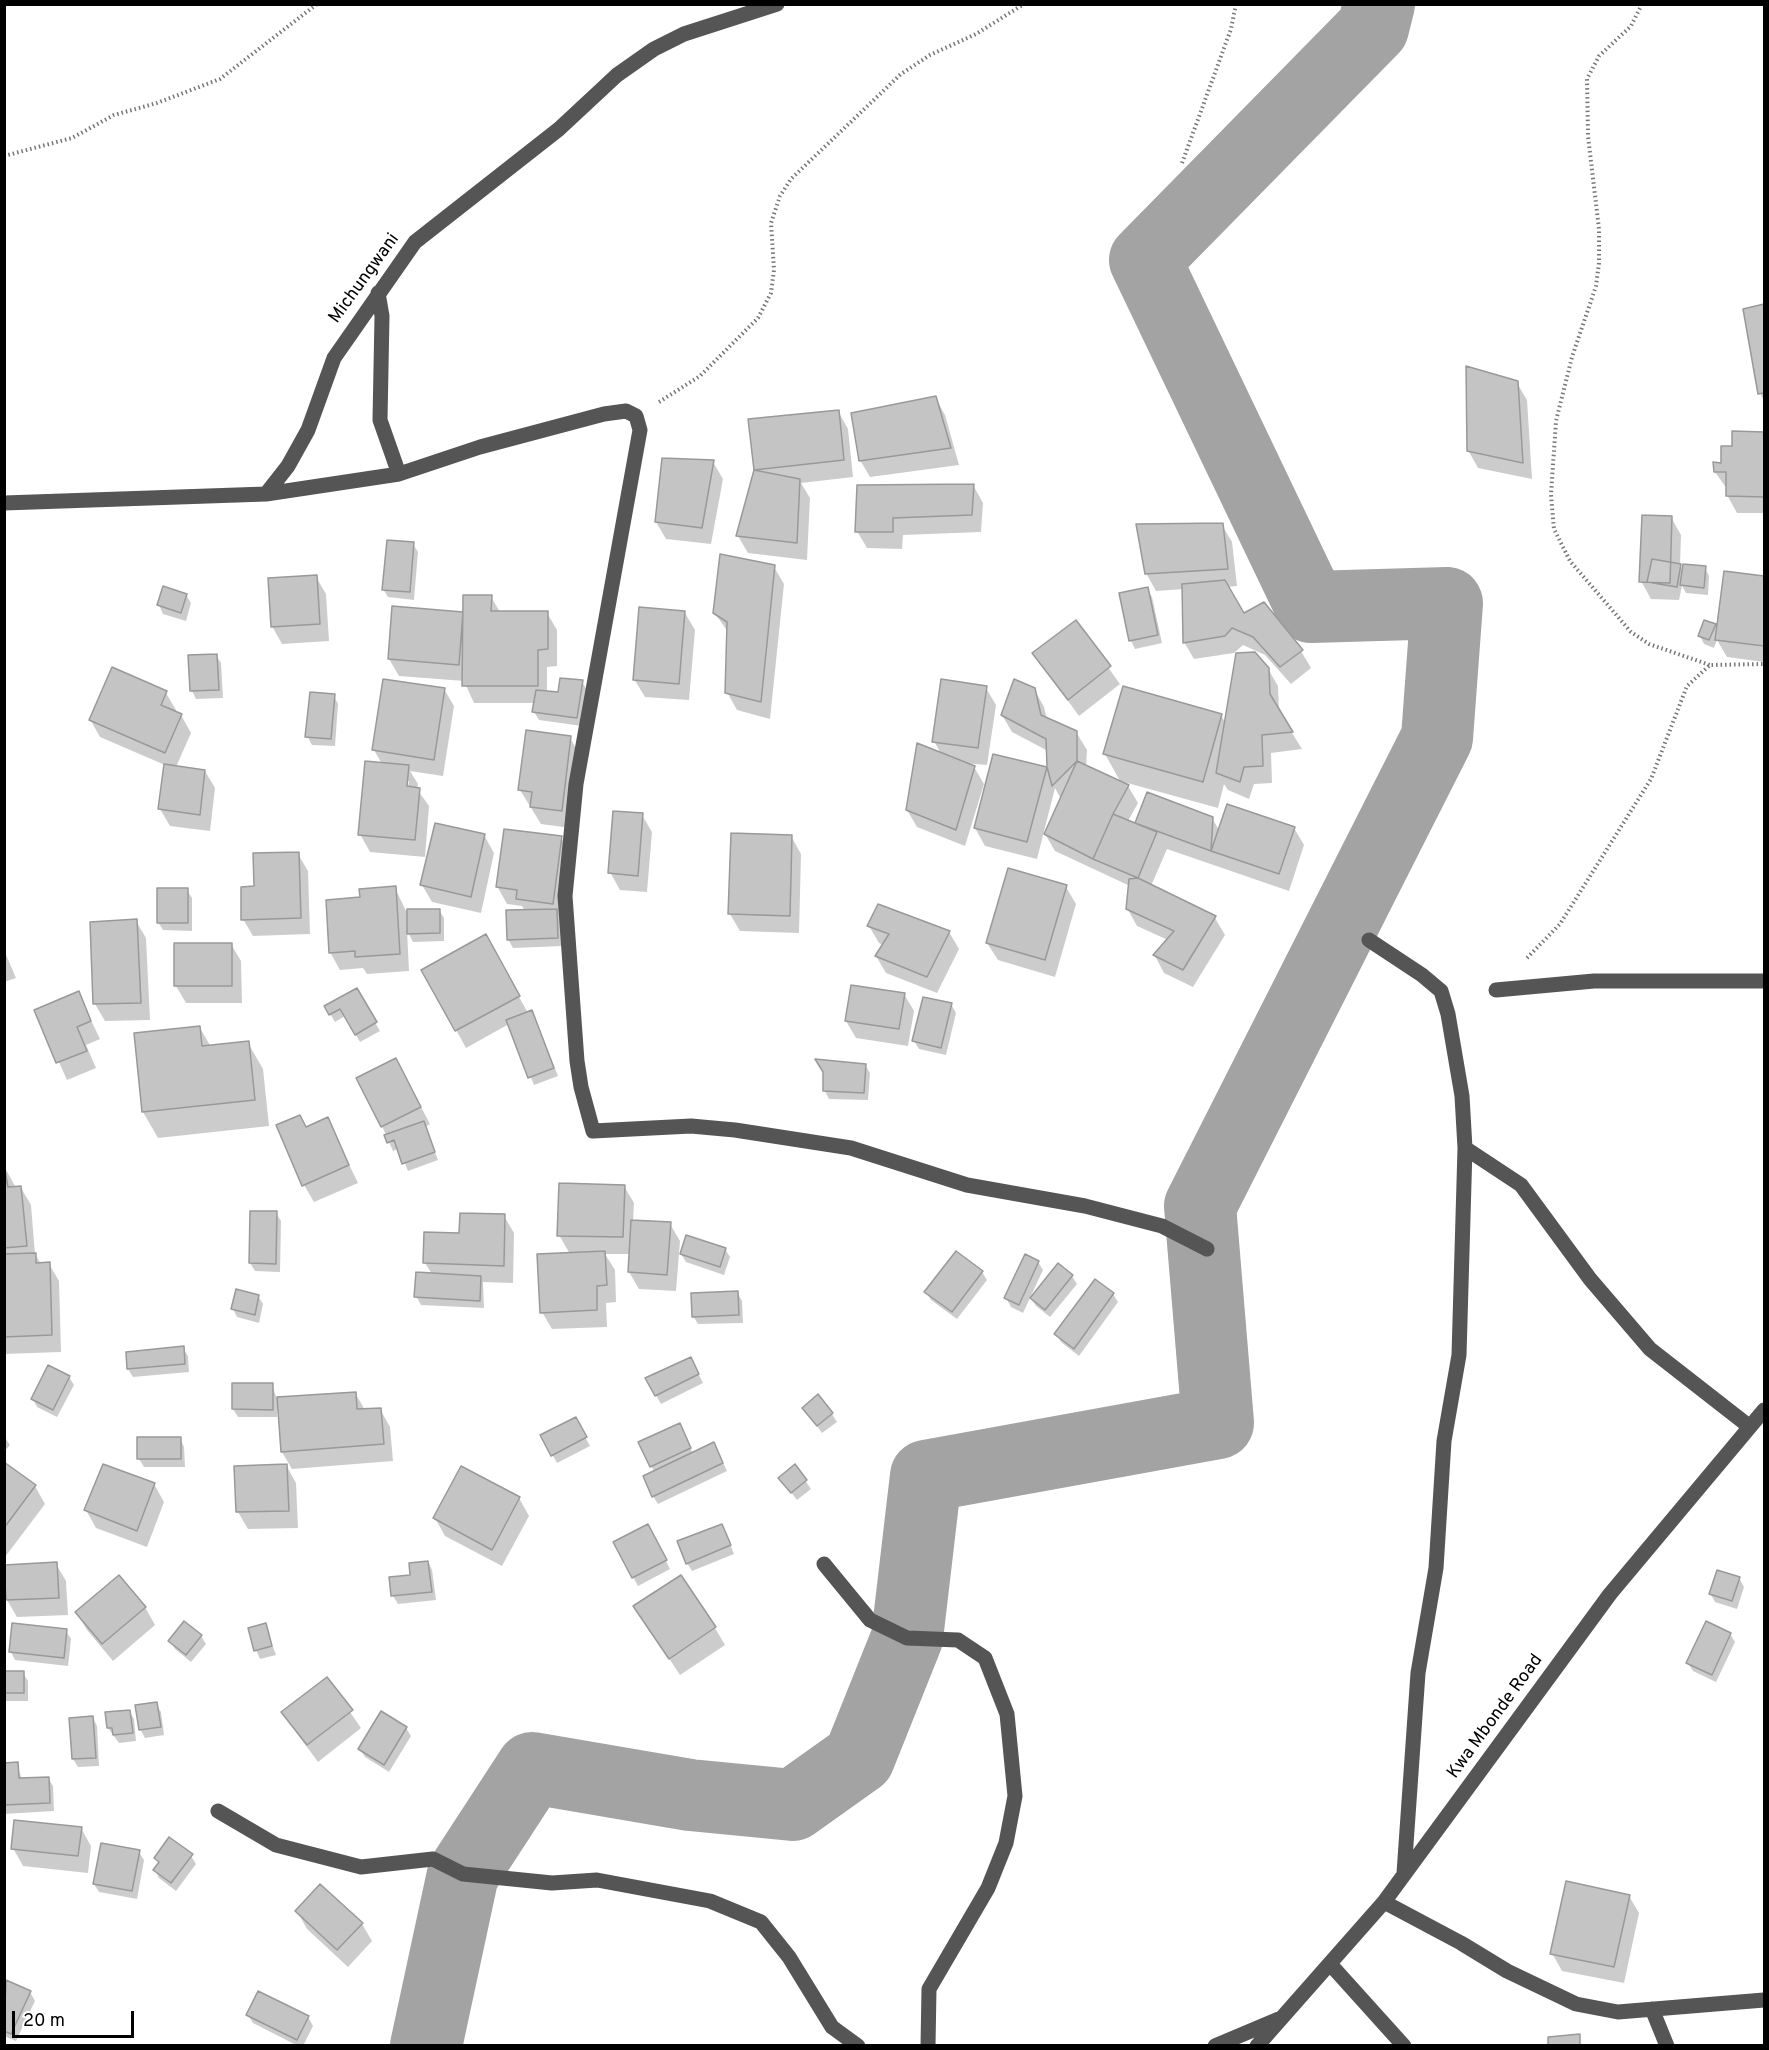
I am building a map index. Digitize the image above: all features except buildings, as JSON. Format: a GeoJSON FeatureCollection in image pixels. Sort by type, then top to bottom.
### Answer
{"type":"FeatureCollection","features":[{"type":"Feature","properties":{"kind":"street","name":"Michungwani"},"geometry":{"type":"LineString","coordinates":[[266,494],[288,466],[308,430],[334,358],[415,242],[559,129],[616,75],[654,49],[684,34],[777,4]]}},
{"type":"Feature","properties":{"kind":"street"},"geometry":{"type":"LineString","coordinates":[[378,293],[382,316],[381,420],[399,474]]}},
{"type":"Feature","properties":{"kind":"street"},"geometry":{"type":"LineString","coordinates":[[4,503],[266,494],[399,474],[480,447],[604,414],[626,411],[636,416],[640,430],[576,783],[565,896],[577,1061],[581,1087],[593,1131],[691,1126],[735,1130],[851,1148],[967,1185],[1085,1206],[1162,1226],[1207,1249]]}},
{"type":"Feature","properties":{"kind":"street"},"geometry":{"type":"LineString","coordinates":[[1369,940],[1422,975],[1441,992],[1448,1014],[1462,1096],[1465,1148],[1459,1355],[1444,1441],[1436,1568],[1418,1673],[1404,1873]]}},
{"type":"Feature","properties":{"kind":"street"},"geometry":{"type":"LineString","coordinates":[[1496,990],[1594,981],[1764,981]]}},
{"type":"Feature","properties":{"kind":"street"},"geometry":{"type":"LineString","coordinates":[[1465,1148],[1521,1185],[1590,1279],[1650,1349],[1750,1427]]}},
{"type":"Feature","properties":{"kind":"street","name":"Kwa Mbonde Road"},"geometry":{"type":"LineString","coordinates":[[1257,2046],[1331,1965],[1384,1902],[1610,1594],[1764,1410]]}},
{"type":"Feature","properties":{"kind":"street"},"geometry":{"type":"LineString","coordinates":[[824,1564],[870,1620],[907,1638],[958,1640],[985,1658],[1007,1714],[1015,1796],[1006,1844],[988,1888],[929,1989],[928,2046]]}},
{"type":"Feature","properties":{"kind":"street"},"geometry":{"type":"LineString","coordinates":[[218,1811],[276,1845],[362,1867],[434,1859],[463,1875],[552,1883],[597,1880],[710,1901],[761,1922],[789,1957],[832,2027],[858,2046]]}},
{"type":"Feature","properties":{"kind":"street"},"geometry":{"type":"LineString","coordinates":[[1384,1902],[1461,1943],[1507,1971],[1576,2004],[1618,2012],[1764,2000]]}},
{"type":"Feature","properties":{"kind":"street"},"geometry":{"type":"LineString","coordinates":[[1331,1965],[1404,2046]]}},
{"type":"Feature","properties":{"kind":"street"},"geometry":{"type":"LineString","coordinates":[[1652,2009],[1667,2046]]}},
{"type":"Feature","properties":{"kind":"street"},"geometry":{"type":"LineString","coordinates":[[1215,2046],[1282,2017]]}},
{"type":"Feature","properties":{"kind":"path"},"geometry":{"type":"LineString","coordinates":[[4,156],[72,138],[114,115],[158,103],[220,80],[317,4]]}},
{"type":"Feature","properties":{"kind":"path"},"geometry":{"type":"LineString","coordinates":[[636,416],[700,376],[758,318],[771,293],[774,270],[771,223],[780,196],[791,179],[811,157],[901,74],[930,55],[975,34],[1024,4]]}},
{"type":"Feature","properties":{"kind":"path"},"geometry":{"type":"LineString","coordinates":[[1182,163],[1231,29],[1236,4]]}},
{"type":"Feature","properties":{"kind":"path"},"geometry":{"type":"LineString","coordinates":[[1642,4],[1630,26],[1599,56],[1587,79],[1588,136],[1599,229],[1599,263],[1596,286],[1572,357],[1556,421],[1551,495],[1554,529],[1570,561],[1631,632],[1649,644],[1710,665],[1764,664]]}},
{"type":"Feature","properties":{"kind":"path"},"geometry":{"type":"LineString","coordinates":[[1496,990],[1560,924],[1651,779],[1687,686],[1710,665]]}},
{"type":"Feature","properties":{"kind":"waterway"},"geometry":{"type":"LineString","coordinates":[[426,2046],[463,1874],[532,1768],[690,1795],[793,1805],[859,1758],[907,1638],[926,1476],[1218,1423],[1200,1206],[1437,738],[1447,603],[1311,607],[1145,260],[1373,28],[1379,4]]}}]}
